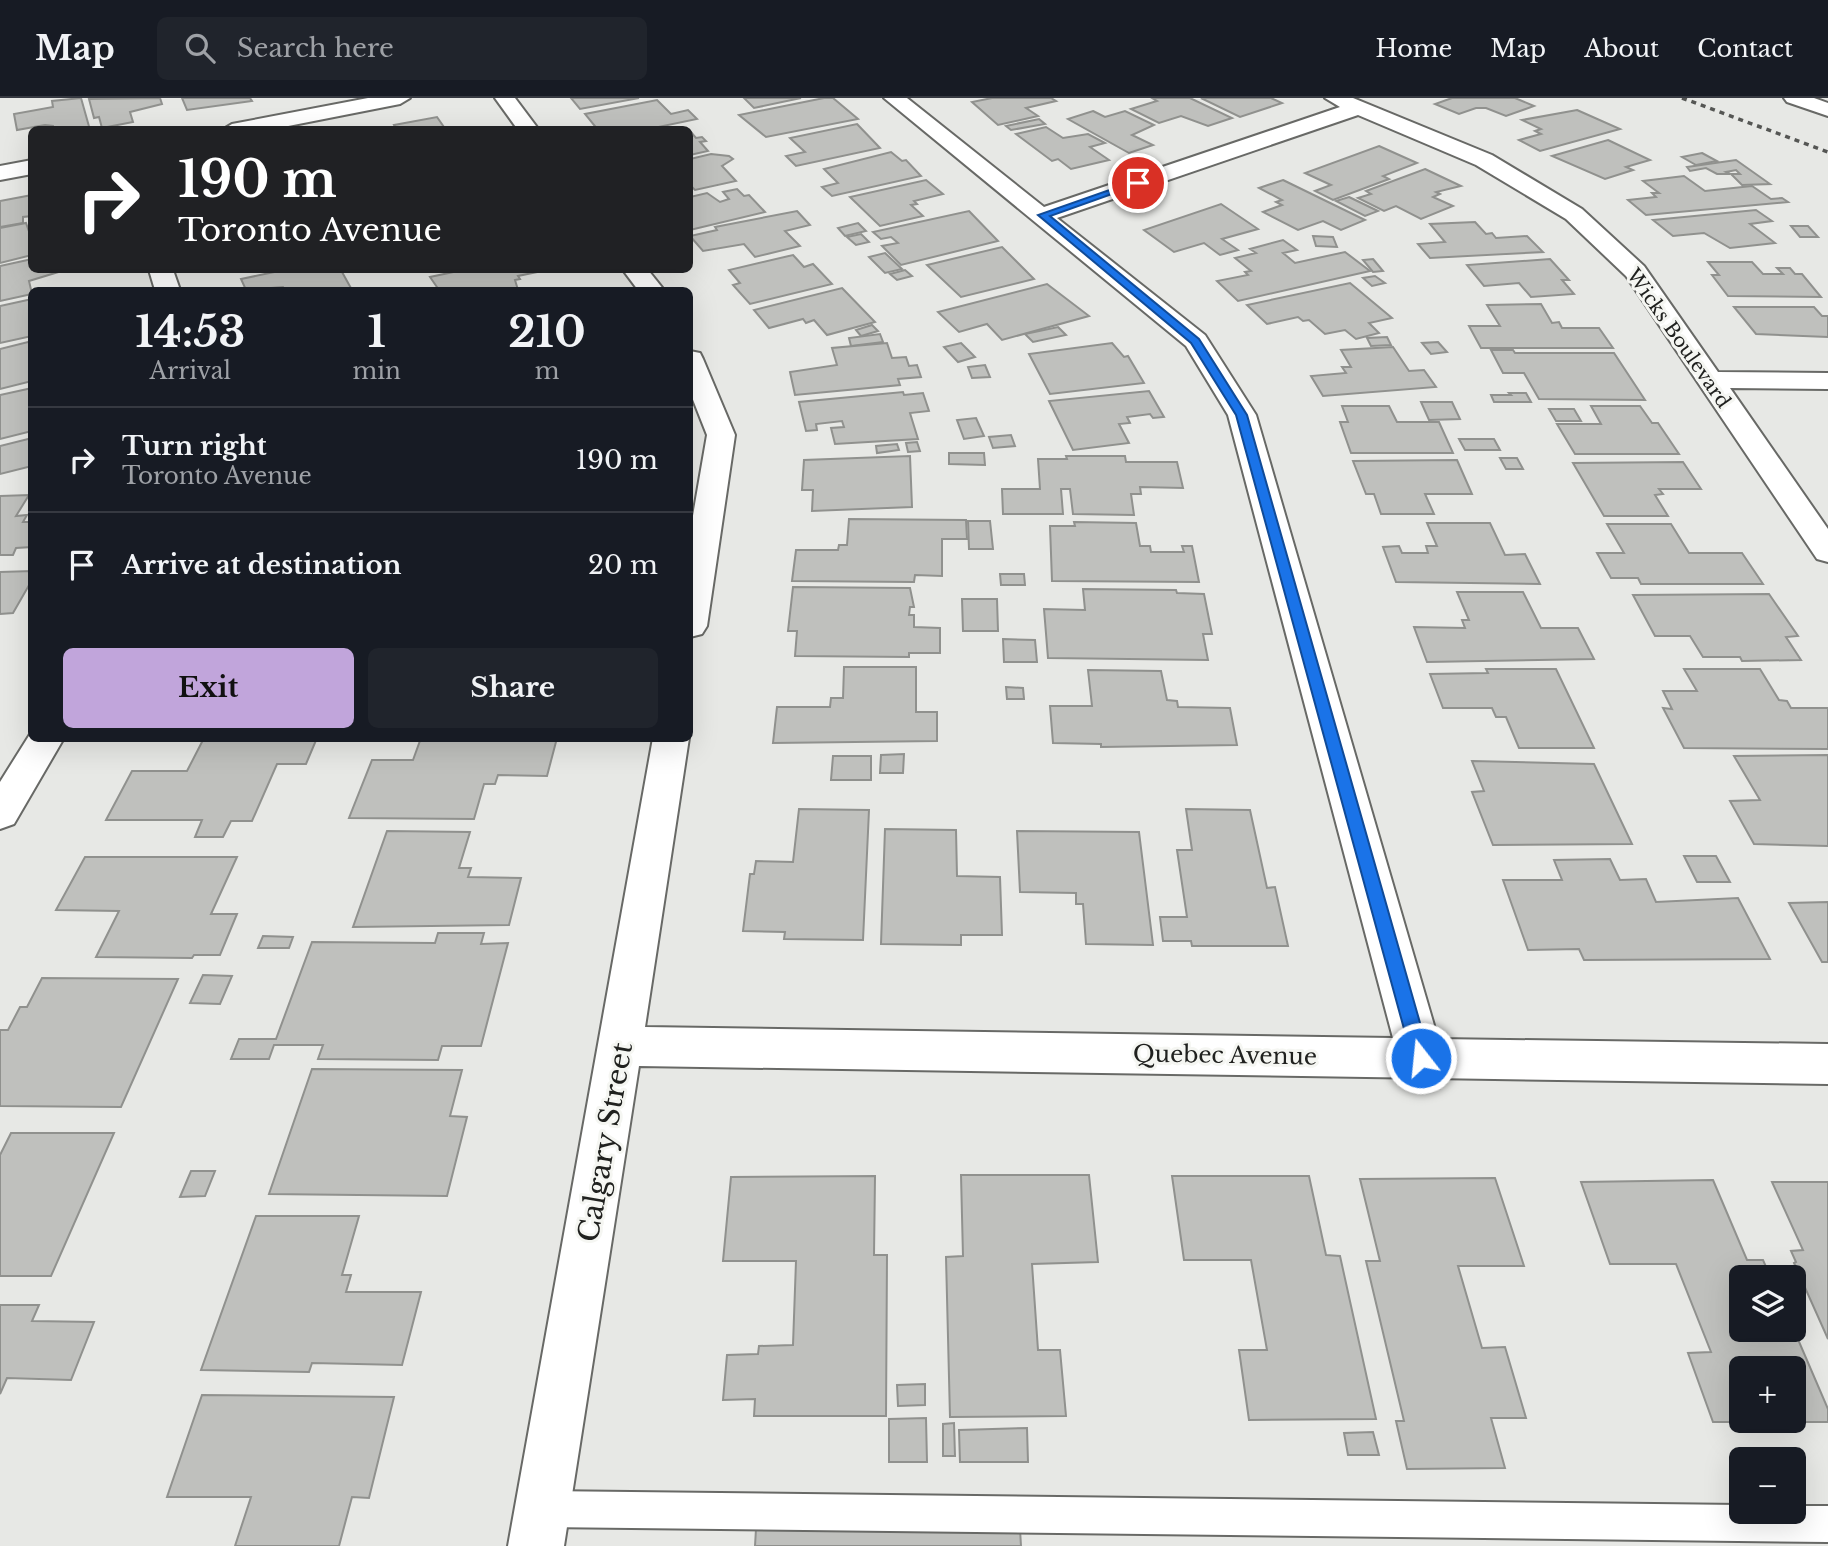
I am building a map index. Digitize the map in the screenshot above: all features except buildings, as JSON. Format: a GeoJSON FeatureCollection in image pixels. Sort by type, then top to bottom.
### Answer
{"type":"FeatureCollection","features":[{"type":"Feature","properties":{"kind":"street"},"geometry":{"type":"LineString","coordinates":[[253,126],[400,98]]}},
{"type":"Feature","properties":{"kind":"street"},"geometry":{"type":"LineString","coordinates":[[505,98],[526,126]]}},
{"type":"Feature","properties":{"kind":"street"},"geometry":{"type":"LineString","coordinates":[[894,98],[1043,215],[1196,341],[1242,415],[1421,1058]]}},
{"type":"Feature","properties":{"kind":"street"},"geometry":{"type":"LineString","coordinates":[[1794,98],[1828,110]]}},
{"type":"Feature","properties":{"kind":"street"},"geometry":{"type":"LineString","coordinates":[[1043,215],[1347,103]]}},
{"type":"Feature","properties":{"kind":"street","name":"Wicks Boulevard"},"geometry":{"type":"LineString","coordinates":[[1347,103],[1484,160],[1574,214],[1635,271],[1828,552]]}},
{"type":"Feature","properties":{"kind":"street"},"geometry":{"type":"LineString","coordinates":[[0,173],[28,168]]}},
{"type":"Feature","properties":{"kind":"street"},"geometry":{"type":"LineString","coordinates":[[637,273],[649,287]]}},
{"type":"Feature","properties":{"kind":"street"},"geometry":{"type":"LineString","coordinates":[[693,366],[721,435],[693,608]]}},
{"type":"Feature","properties":{"kind":"street"},"geometry":{"type":"LineString","coordinates":[[1709,380],[1828,381]]}},
{"type":"Feature","properties":{"kind":"street"},"geometry":{"type":"LineString","coordinates":[[0,814],[44,742]]}},
{"type":"Feature","properties":{"kind":"street","name":"Calgary Street"},"geometry":{"type":"LineString","coordinates":[[539,1527],[670,742]]}},
{"type":"Feature","properties":{"kind":"street","name":"Quebec Avenue"},"geometry":{"type":"LineString","coordinates":[[621,1046],[1828,1064]]}},
{"type":"Feature","properties":{"kind":"lane"},"geometry":{"type":"LineString","coordinates":[[539,1527],[1828,1524]]}},
{"type":"Feature","properties":{"kind":"railway"},"geometry":{"type":"LineString","coordinates":[[1682,98],[1828,152]]}},
{"type":"Feature","properties":{"kind":"route"},"geometry":{"type":"LineString","coordinates":[[1138,183],[1043,215],[1196,341],[1242,415],[1421,1058]]}}]}
